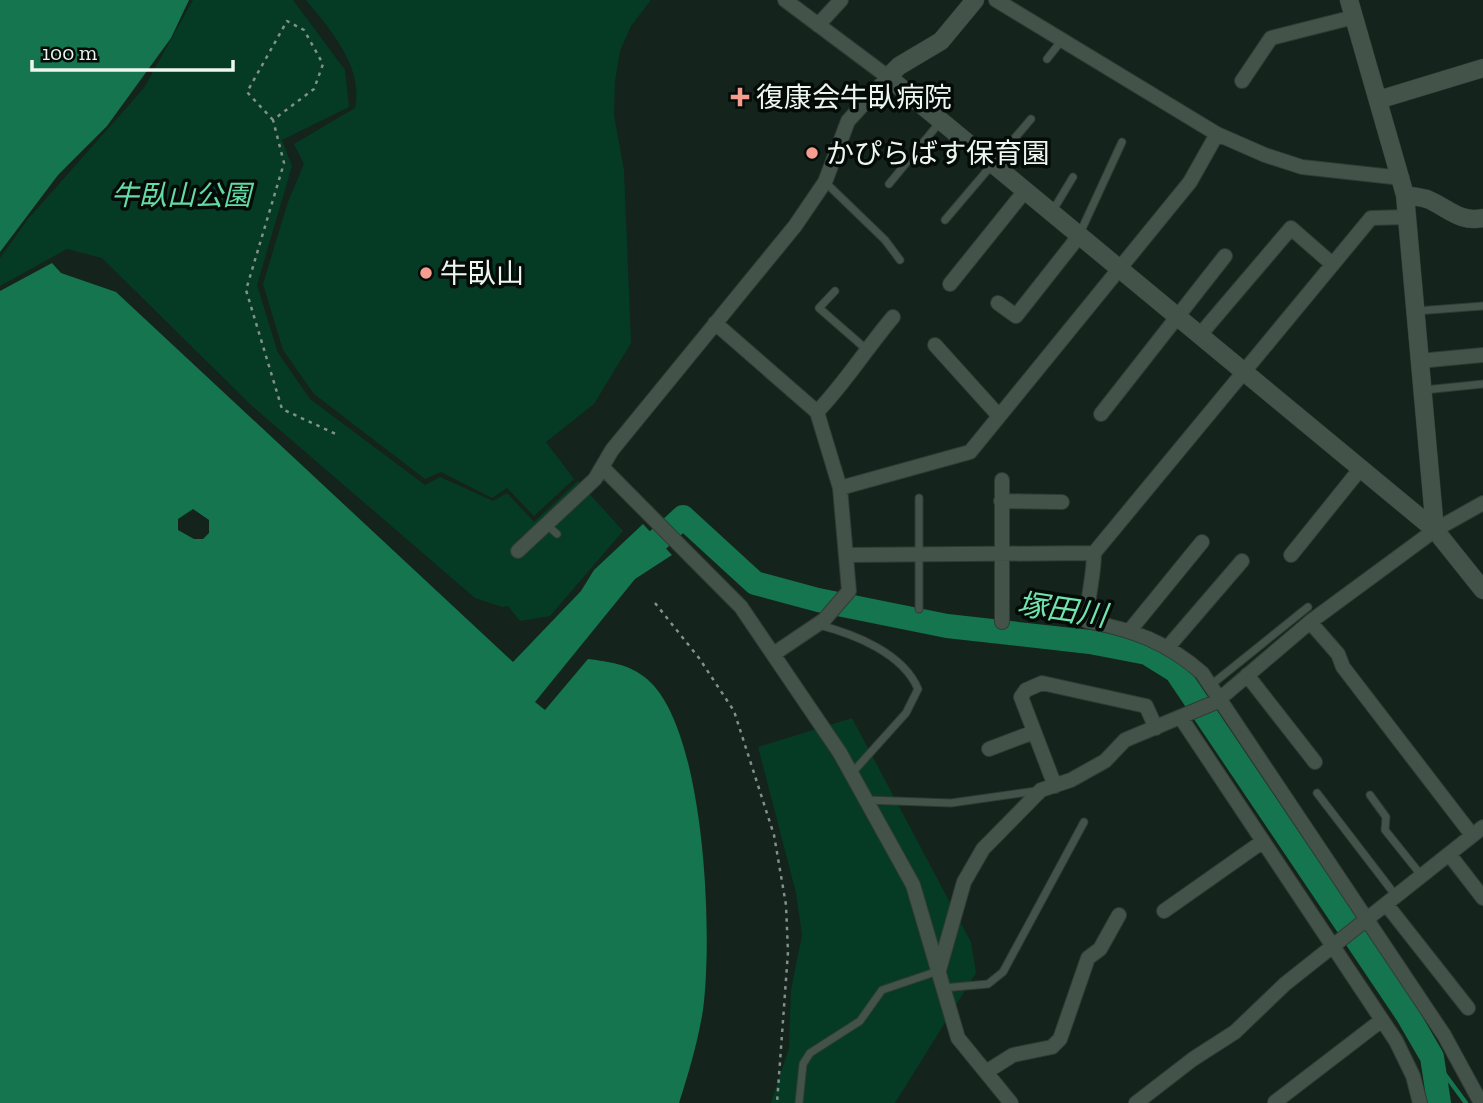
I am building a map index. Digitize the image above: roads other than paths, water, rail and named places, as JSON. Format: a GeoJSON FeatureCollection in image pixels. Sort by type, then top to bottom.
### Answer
{"type":"FeatureCollection","features":[{"type":"Feature","properties":{"kind":"street"},"geometry":{"type":"LineString","coordinates":[[785,0],[888,77],[1435,530],[1483,590]]}},
{"type":"Feature","properties":{"kind":"street"},"geometry":{"type":"LineString","coordinates":[[818,25],[841,0]]}},
{"type":"Feature","properties":{"kind":"street"},"geometry":{"type":"LineString","coordinates":[[515,548],[552,530],[595,479],[612,450],[795,226],[825,182],[848,121],[899,66],[941,41],[975,0]]}},
{"type":"Feature","properties":{"kind":"street"},"geometry":{"type":"LineString","coordinates":[[996,0],[1217,134],[1265,155],[1302,167],[1403,187],[1460,218],[1472,221],[1483,218]]}},
{"type":"Feature","properties":{"kind":"street"},"geometry":{"type":"LineString","coordinates":[[1242,81],[1271,38],[1352,9],[1403,187],[1435,530]]}},
{"type":"Feature","properties":{"kind":"street"},"geometry":{"type":"LineString","coordinates":[[1378,100],[1483,68]]}},
{"type":"Feature","properties":{"kind":"street"},"geometry":{"type":"LineString","coordinates":[[840,488],[970,452],[1190,182],[1217,134]]}},
{"type":"Feature","properties":{"kind":"street"},"geometry":{"type":"LineString","coordinates":[[950,284],[1024,192]]}},
{"type":"Feature","properties":{"kind":"street"},"geometry":{"type":"LineString","coordinates":[[1407,217],[1371,218],[1094,553],[1094,576],[1087,590],[1087,621],[1131,629],[1168,647],[1202,673],[1217,700],[1444,1035],[1481,1103]]}},
{"type":"Feature","properties":{"kind":"street"},"geometry":{"type":"LineString","coordinates":[[1199,336],[1291,228],[1331,264]]}},
{"type":"Feature","properties":{"kind":"street"},"geometry":{"type":"LineString","coordinates":[[998,303],[1016,316],[1079,236]]}},
{"type":"Feature","properties":{"kind":"street"},"geometry":{"type":"LineString","coordinates":[[1101,414],[1175,316],[1225,256]]}},
{"type":"Feature","properties":{"kind":"street"},"geometry":{"type":"LineString","coordinates":[[817,412],[844,383],[866,349],[892,317]]}},
{"type":"Feature","properties":{"kind":"street"},"geometry":{"type":"LineString","coordinates":[[715,323],[817,412],[840,488],[848,555],[849,591],[820,622],[775,653]]}},
{"type":"Feature","properties":{"kind":"street"},"geometry":{"type":"LineString","coordinates":[[935,345],[999,416]]}},
{"type":"Feature","properties":{"kind":"street"},"geometry":{"type":"LineString","coordinates":[[1419,361],[1483,355]]}},
{"type":"Feature","properties":{"kind":"street"},"geometry":{"type":"LineString","coordinates":[[602,467],[741,607],[775,653],[851,774],[913,885],[958,1038],[1011,1103]]}},
{"type":"Feature","properties":{"kind":"street"},"geometry":{"type":"LineString","coordinates":[[1291,555],[1361,468]]}},
{"type":"Feature","properties":{"kind":"street"},"geometry":{"type":"LineString","coordinates":[[1002,480],[1002,622]]}},
{"type":"Feature","properties":{"kind":"street"},"geometry":{"type":"LineString","coordinates":[[1001,501],[1062,502]]}},
{"type":"Feature","properties":{"kind":"street"},"geometry":{"type":"LineString","coordinates":[[938,971],[964,882],[983,849],[1041,790],[1055,786],[1105,761],[1125,740],[1217,700],[1309,615],[1435,530],[1483,503]]}},
{"type":"Feature","properties":{"kind":"street"},"geometry":{"type":"LineString","coordinates":[[1131,629],[1202,542]]}},
{"type":"Feature","properties":{"kind":"street"},"geometry":{"type":"LineString","coordinates":[[848,555],[1094,553]]}},
{"type":"Feature","properties":{"kind":"street"},"geometry":{"type":"LineString","coordinates":[[1168,647],[1242,561]]}},
{"type":"Feature","properties":{"kind":"street"},"geometry":{"type":"LineString","coordinates":[[1136,1103],[1193,1059],[1235,1032],[1285,984],[1479,832],[1343,667],[1338,654],[1309,615]]}},
{"type":"Feature","properties":{"kind":"street"},"geometry":{"type":"LineString","coordinates":[[1247,675],[1314,762]]}},
{"type":"Feature","properties":{"kind":"street"},"geometry":{"type":"LineString","coordinates":[[1055,786],[1021,697],[1026,690],[1042,684],[1146,706],[1156,728]]}},
{"type":"Feature","properties":{"kind":"street"},"geometry":{"type":"LineString","coordinates":[[1183,717],[1262,842],[1396,1041],[1413,1076],[1420,1103]]}},
{"type":"Feature","properties":{"kind":"street"},"geometry":{"type":"LineString","coordinates":[[989,749],[1034,732]]}},
{"type":"Feature","properties":{"kind":"street"},"geometry":{"type":"LineString","coordinates":[[1164,911],[1262,842]]}},
{"type":"Feature","properties":{"kind":"street"},"geometry":{"type":"LineString","coordinates":[[1449,854],[1483,898]]}},
{"type":"Feature","properties":{"kind":"street"},"geometry":{"type":"LineString","coordinates":[[1391,900],[1468,1008]]}},
{"type":"Feature","properties":{"kind":"street"},"geometry":{"type":"LineString","coordinates":[[986,1072],[1013,1055],[1052,1046],[1060,1039],[1088,958],[1100,949],[1119,915]]}},
{"type":"Feature","properties":{"kind":"street"},"geometry":{"type":"LineString","coordinates":[[1275,1102],[1382,1020]]}},
{"type":"Feature","properties":{"kind":"lane"},"geometry":{"type":"LineString","coordinates":[[1046,60],[1063,39]]}},
{"type":"Feature","properties":{"kind":"lane"},"geometry":{"type":"LineString","coordinates":[[945,220],[1031,119]]}},
{"type":"Feature","properties":{"kind":"lane"},"geometry":{"type":"LineString","coordinates":[[889,184],[941,121]]}},
{"type":"Feature","properties":{"kind":"lane"},"geometry":{"type":"LineString","coordinates":[[1079,236],[1122,142]]}},
{"type":"Feature","properties":{"kind":"lane"},"geometry":{"type":"LineString","coordinates":[[1051,214],[1073,177]]}},
{"type":"Feature","properties":{"kind":"lane"},"geometry":{"type":"LineString","coordinates":[[825,182],[885,240],[900,260]]}},
{"type":"Feature","properties":{"kind":"lane"},"geometry":{"type":"LineString","coordinates":[[835,290],[819,308],[866,349]]}},
{"type":"Feature","properties":{"kind":"lane"},"geometry":{"type":"LineString","coordinates":[[1415,312],[1483,306]]}},
{"type":"Feature","properties":{"kind":"lane"},"geometry":{"type":"LineString","coordinates":[[1422,391],[1483,384]]}},
{"type":"Feature","properties":{"kind":"lane"},"geometry":{"type":"LineString","coordinates":[[919,498],[919,609]]}},
{"type":"Feature","properties":{"kind":"lane"},"geometry":{"type":"LineString","coordinates":[[1210,686],[1309,615]]}},
{"type":"Feature","properties":{"kind":"lane"},"geometry":{"type":"LineString","coordinates":[[820,622],[887,655],[905,668],[918,689],[906,713],[851,774]]}},
{"type":"Feature","properties":{"kind":"lane"},"geometry":{"type":"LineString","coordinates":[[866,800],[951,803],[1041,790]]}},
{"type":"Feature","properties":{"kind":"lane"},"geometry":{"type":"LineString","coordinates":[[1317,793],[1391,900]]}},
{"type":"Feature","properties":{"kind":"lane"},"geometry":{"type":"LineString","coordinates":[[1370,795],[1386,817],[1385,831],[1422,876]]}},
{"type":"Feature","properties":{"kind":"lane"},"geometry":{"type":"LineString","coordinates":[[943,988],[988,984],[1003,972],[1084,822]]}},
{"type":"Feature","properties":{"kind":"lane"},"geometry":{"type":"LineString","coordinates":[[799,1103],[803,1064],[810,1053],[860,1021],[882,990],[938,971]]}},
{"type":"Feature","properties":{"kind":"waterway","name":"塚田川"},"geometry":{"type":"LineString","coordinates":[[635,561],[683,517],[755,583],[818,600],[947,626],[1090,642],[1147,653],[1176,671],[1407,1014],[1432,1057],[1439,1103]]}},
{"type":"Feature","properties":{"kind":"waterway"},"geometry":{"type":"LineString","coordinates":[[1432,1057],[1466,1103]]}},
{"type":"Feature","properties":{"kind":"place","name":"復康会牛臥病院"},"geometry":{"type":"Point","coordinates":[740,97]}},
{"type":"Feature","properties":{"kind":"place","name":"かぴらばす保育園"},"geometry":{"type":"Point","coordinates":[812,153]}},
{"type":"Feature","properties":{"kind":"place","name":"牛臥山"},"geometry":{"type":"Point","coordinates":[426,273]}},
{"type":"Feature","properties":{"kind":"park label","name":"牛臥山公園"},"geometry":{"type":"Point","coordinates":[181,195]}}]}
